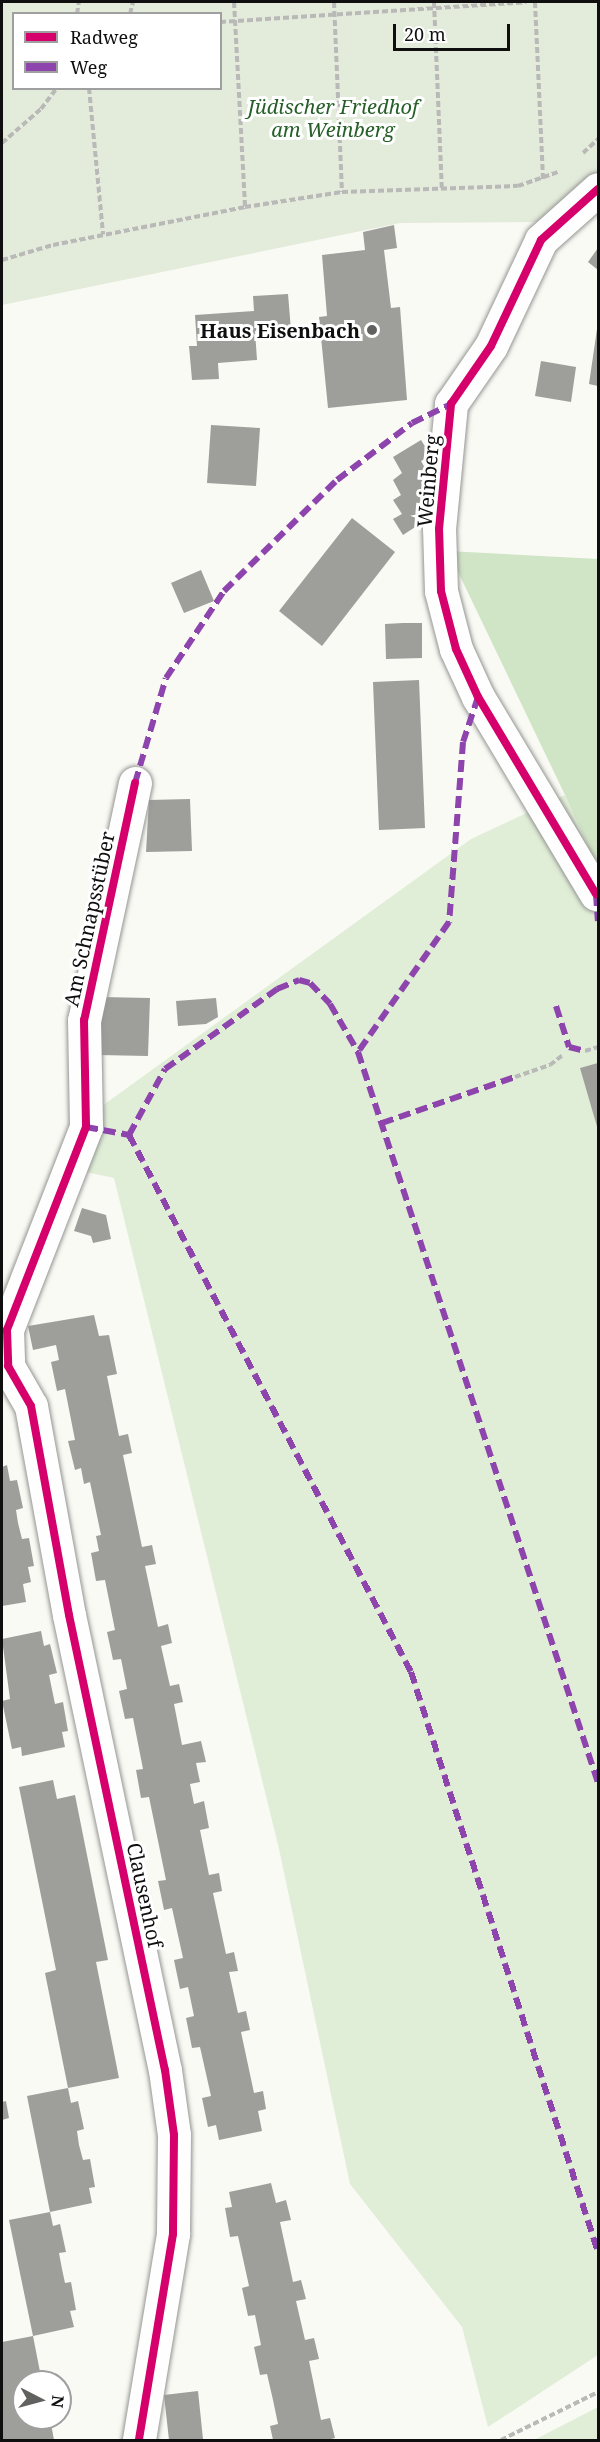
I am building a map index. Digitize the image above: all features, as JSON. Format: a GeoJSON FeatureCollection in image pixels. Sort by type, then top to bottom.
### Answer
{"type":"FeatureCollection","features":[{"type":"Feature","properties":{"kind":"street","name":"Weinberg"},"geometry":{"type":"LineString","coordinates":[[596,894],[478,696],[456,649],[441,591],[439,530],[451,404],[491,346],[542,240],[598,189]]}},
{"type":"Feature","properties":{"kind":"street","name":"Am Schnapsstüber"},"geometry":{"type":"LineString","coordinates":[[5,1367],[7,1330],[86,1127],[84,1020],[135,783]]}},
{"type":"Feature","properties":{"kind":"street","name":"Clausenhof"},"geometry":{"type":"LineString","coordinates":[[5,1367],[31,1406],[69,1615],[165,2070],[174,2135],[173,2234],[139,2440]]}},
{"type":"Feature","properties":{"kind":"path"},"geometry":{"type":"LineString","coordinates":[[234,2],[245,207]]}},
{"type":"Feature","properties":{"kind":"path"},"geometry":{"type":"LineString","coordinates":[[334,2],[342,192]]}},
{"type":"Feature","properties":{"kind":"path"},"geometry":{"type":"LineString","coordinates":[[434,2],[442,189]]}},
{"type":"Feature","properties":{"kind":"path"},"geometry":{"type":"LineString","coordinates":[[222,22],[526,2]]}},
{"type":"Feature","properties":{"kind":"path"},"geometry":{"type":"LineString","coordinates":[[535,2],[543,180]]}},
{"type":"Feature","properties":{"kind":"path"},"geometry":{"type":"LineString","coordinates":[[2,143],[41,109],[54,90]]}},
{"type":"Feature","properties":{"kind":"path"},"geometry":{"type":"LineString","coordinates":[[89,90],[103,234]]}},
{"type":"Feature","properties":{"kind":"path"},"geometry":{"type":"LineString","coordinates":[[577,159],[598,139]]}},
{"type":"Feature","properties":{"kind":"path"},"geometry":{"type":"LineString","coordinates":[[2,260],[103,234],[245,207],[342,192],[518,186],[543,180],[561,170]]}},
{"type":"Feature","properties":{"kind":"path"},"geometry":{"type":"LineString","coordinates":[[585,1051],[598,1047]]}},
{"type":"Feature","properties":{"kind":"path"},"geometry":{"type":"LineString","coordinates":[[515,1077],[550,1065],[563,1055]]}},
{"type":"Feature","properties":{"kind":"path"},"geometry":{"type":"LineString","coordinates":[[501,2440],[598,2392]]}},
{"type":"Feature","properties":{"kind":"green space","name":"Jüdischer Friedhof am Weinberg"},"geometry":{"type":"Polygon","coordinates":[[[2,2],[598,2],[598,171],[541,222],[400,223],[2,305],[2,2]]]}},
{"type":"Feature","properties":{"kind":"green space"},"geometry":{"type":"Polygon","coordinates":[[[448,551],[598,559],[598,869],[565,795],[448,551]]]}},
{"type":"Feature","properties":{"kind":"green space"},"geometry":{"type":"Polygon","coordinates":[[[565,795],[598,869],[598,2355],[488,2427],[462,2327],[350,2184],[279,1849],[114,1178],[81,1171],[102,1106],[471,839],[565,795]]]}},
{"type":"Feature","properties":{"kind":"green space"},"geometry":{"type":"Polygon","coordinates":[[[598,2407],[598,2440],[534,2440],[598,2407]]]}},
{"type":"Feature","properties":{"kind":"building"},"geometry":{"type":"Polygon","coordinates":[[[394,225],[397,248],[384,250],[391,308],[400,307],[407,400],[328,408],[319,317],[327,316],[322,255],[365,250],[363,232],[394,225]]]}},
{"type":"Feature","properties":{"kind":"building"},"geometry":{"type":"Polygon","coordinates":[[[598,248],[598,270],[588,262],[598,248]]]}},
{"type":"Feature","properties":{"kind":"building"},"geometry":{"type":"Polygon","coordinates":[[[288,294],[291,330],[255,331],[257,360],[218,363],[219,379],[192,380],[189,346],[197,346],[195,315],[254,311],[253,296],[288,294]]]}},
{"type":"Feature","properties":{"kind":"building"},"geometry":{"type":"Polygon","coordinates":[[[598,329],[598,386],[589,384],[598,329]]]}},
{"type":"Feature","properties":{"kind":"building"},"geometry":{"type":"Polygon","coordinates":[[[541,361],[576,367],[571,402],[535,396],[541,361]]]}},
{"type":"Feature","properties":{"kind":"building"},"geometry":{"type":"Polygon","coordinates":[[[211,425],[260,428],[256,486],[207,483],[211,425]]]}},
{"type":"Feature","properties":{"kind":"building"},"geometry":{"type":"Polygon","coordinates":[[[421,440],[431,456],[421,461],[430,477],[421,482],[429,496],[419,503],[429,518],[403,535],[393,519],[402,514],[393,500],[401,495],[393,480],[402,473],[393,457],[421,440]]]}},
{"type":"Feature","properties":{"kind":"building"},"geometry":{"type":"Polygon","coordinates":[[[352,518],[395,552],[322,646],[279,611],[352,518]]]}},
{"type":"Feature","properties":{"kind":"building"},"geometry":{"type":"Polygon","coordinates":[[[201,570],[214,601],[184,613],[171,583],[201,570]]]}},
{"type":"Feature","properties":{"kind":"building"},"geometry":{"type":"Polygon","coordinates":[[[422,623],[422,658],[386,659],[385,624],[422,623]]]}},
{"type":"Feature","properties":{"kind":"building"},"geometry":{"type":"Polygon","coordinates":[[[419,680],[425,828],[379,830],[373,682],[419,680]]]}},
{"type":"Feature","properties":{"kind":"building"},"geometry":{"type":"Polygon","coordinates":[[[190,799],[192,851],[146,852],[149,800],[190,799]]]}},
{"type":"Feature","properties":{"kind":"building"},"geometry":{"type":"Polygon","coordinates":[[[101,997],[150,998],[148,1056],[99,1055],[101,997]]]}},
{"type":"Feature","properties":{"kind":"building"},"geometry":{"type":"Polygon","coordinates":[[[216,998],[218,1017],[206,1024],[178,1026],[176,1001],[216,998]]]}},
{"type":"Feature","properties":{"kind":"building"},"geometry":{"type":"Polygon","coordinates":[[[598,1063],[598,1130],[580,1068],[598,1063]]]}},
{"type":"Feature","properties":{"kind":"building"},"geometry":{"type":"Polygon","coordinates":[[[82,1208],[106,1215],[111,1239],[93,1243],[91,1236],[74,1231],[82,1208]]]}},
{"type":"Feature","properties":{"kind":"building"},"geometry":{"type":"Polygon","coordinates":[[[94,1315],[99,1336],[109,1335],[117,1374],[107,1376],[119,1436],[128,1434],[132,1453],[123,1455],[142,1547],[152,1545],[156,1564],[145,1566],[158,1627],[168,1624],[172,1643],[161,1646],[170,1686],[179,1684],[183,1702],[174,1704],[182,1745],[201,1741],[206,1762],[196,1763],[200,1782],[190,1784],[194,1804],[204,1801],[209,1828],[200,1830],[209,1875],[219,1873],[222,1891],[213,1893],[226,1954],[234,1952],[238,1971],[229,1972],[238,2013],[246,2011],[250,2030],[241,2032],[254,2093],[263,2091],[266,2109],[258,2111],[262,2131],[219,2140],[216,2125],[208,2127],[202,2098],[211,2096],[200,2047],[192,2048],[186,2018],[194,2016],[188,1987],[180,1989],[174,1960],[183,1958],[172,1908],[164,1910],[158,1881],[166,1880],[149,1797],[141,1798],[136,1770],[143,1769],[133,1718],[125,1719],[119,1691],[127,1689],[121,1659],[113,1660],[107,1632],[115,1630],[105,1580],[96,1581],[91,1553],[99,1551],[96,1536],[101,1535],[90,1482],[84,1484],[81,1468],[75,1470],[68,1441],[75,1440],[65,1389],[57,1391],[51,1362],[59,1360],[56,1345],[33,1350],[28,1326],[94,1315]]]}},
{"type":"Feature","properties":{"kind":"building"},"geometry":{"type":"Polygon","coordinates":[[[7,1465],[10,1481],[17,1480],[23,1508],[16,1510],[18,1523],[22,1539],[29,1538],[34,1566],[28,1567],[31,1582],[23,1584],[26,1602],[2,1606],[2,1467],[7,1465]]]}},
{"type":"Feature","properties":{"kind":"building"},"geometry":{"type":"Polygon","coordinates":[[[41,1631],[44,1646],[50,1644],[57,1673],[49,1675],[55,1704],[63,1702],[68,1731],[62,1732],[65,1747],[22,1756],[21,1747],[12,1749],[2,1701],[10,1699],[2,1639],[41,1631]]]}},
{"type":"Feature","properties":{"kind":"building"},"geometry":{"type":"Polygon","coordinates":[[[53,1780],[57,1799],[75,1795],[108,1960],[96,1962],[119,2078],[68,2088],[45,1973],[56,1970],[19,1787],[53,1780]]]}},
{"type":"Feature","properties":{"kind":"building"},"geometry":{"type":"Polygon","coordinates":[[[68,2088],[71,2103],[78,2101],[84,2129],[77,2131],[79,2145],[83,2160],[90,2159],[95,2187],[89,2188],[92,2203],[50,2212],[27,2096],[68,2088]]]}},
{"type":"Feature","properties":{"kind":"building"},"geometry":{"type":"Polygon","coordinates":[[[6,2101],[9,2118],[2,2120],[2,2102],[6,2101]]]}},
{"type":"Feature","properties":{"kind":"building"},"geometry":{"type":"Polygon","coordinates":[[[271,2183],[276,2203],[286,2200],[291,2220],[280,2222],[293,2282],[301,2280],[306,2299],[296,2301],[305,2340],[314,2338],[319,2359],[309,2361],[321,2420],[330,2418],[335,2438],[327,2440],[273,2440],[270,2426],[278,2424],[267,2374],[260,2375],[254,2347],[261,2345],[255,2315],[248,2316],[242,2288],[249,2286],[238,2236],[230,2237],[225,2208],[232,2207],[229,2192],[271,2183]]]}},
{"type":"Feature","properties":{"kind":"building"},"geometry":{"type":"Polygon","coordinates":[[[50,2212],[53,2226],[60,2224],[66,2252],[59,2253],[65,2283],[71,2282],[76,2310],[70,2311],[74,2327],[33,2336],[9,2220],[50,2212]]]}},
{"type":"Feature","properties":{"kind":"building"},"geometry":{"type":"Polygon","coordinates":[[[33,2336],[40,2370],[12,2370],[12,2430],[52,2430],[54,2440],[3,2440],[2,2342],[33,2336]]]}},
{"type":"Feature","properties":{"kind":"building"},"geometry":{"type":"Polygon","coordinates":[[[198,2391],[203,2439],[211,2440],[169,2440],[164,2395],[198,2391]]]}},
{"type":"Feature","properties":{"kind":"marked path"},"geometry":{"type":"LineString","coordinates":[[135,783],[166,678],[224,591],[337,480],[412,423],[451,404]]}},
{"type":"Feature","properties":{"kind":"marked path"},"geometry":{"type":"LineString","coordinates":[[478,697],[463,742],[449,922],[358,1052],[598,1783]]}},
{"type":"Feature","properties":{"kind":"marked path"},"geometry":{"type":"LineString","coordinates":[[596,894],[598,921]]}},
{"type":"Feature","properties":{"kind":"marked path"},"geometry":{"type":"LineString","coordinates":[[129,1135],[165,1069],[277,989],[299,980],[310,983],[330,1004],[358,1052]]}},
{"type":"Feature","properties":{"kind":"marked path"},"geometry":{"type":"LineString","coordinates":[[556,1006],[569,1047]]}},
{"type":"Feature","properties":{"kind":"marked path"},"geometry":{"type":"LineString","coordinates":[[569,1047],[585,1051]]}},
{"type":"Feature","properties":{"kind":"marked path"},"geometry":{"type":"LineString","coordinates":[[382,1123],[515,1077]]}},
{"type":"Feature","properties":{"kind":"marked path"},"geometry":{"type":"LineString","coordinates":[[86,1127],[129,1135],[411,1672],[598,2252]]}},
{"type":"Feature","properties":{"kind":"cycle path"},"geometry":{"type":"LineString","coordinates":[[596,894],[478,697],[456,649],[441,591],[439,529],[451,404],[491,346],[541,240],[598,189]]}},
{"type":"Feature","properties":{"kind":"cycle path"},"geometry":{"type":"LineString","coordinates":[[135,783],[84,1020],[86,1127],[7,1330],[8,1366],[31,1406],[69,1615],[165,2070],[174,2135],[173,2234],[139,2440]]}},
{"type":"Feature","properties":{"kind":"place","name":"Haus Eisenbach"},"geometry":{"type":"Point","coordinates":[372,330]}}]}
